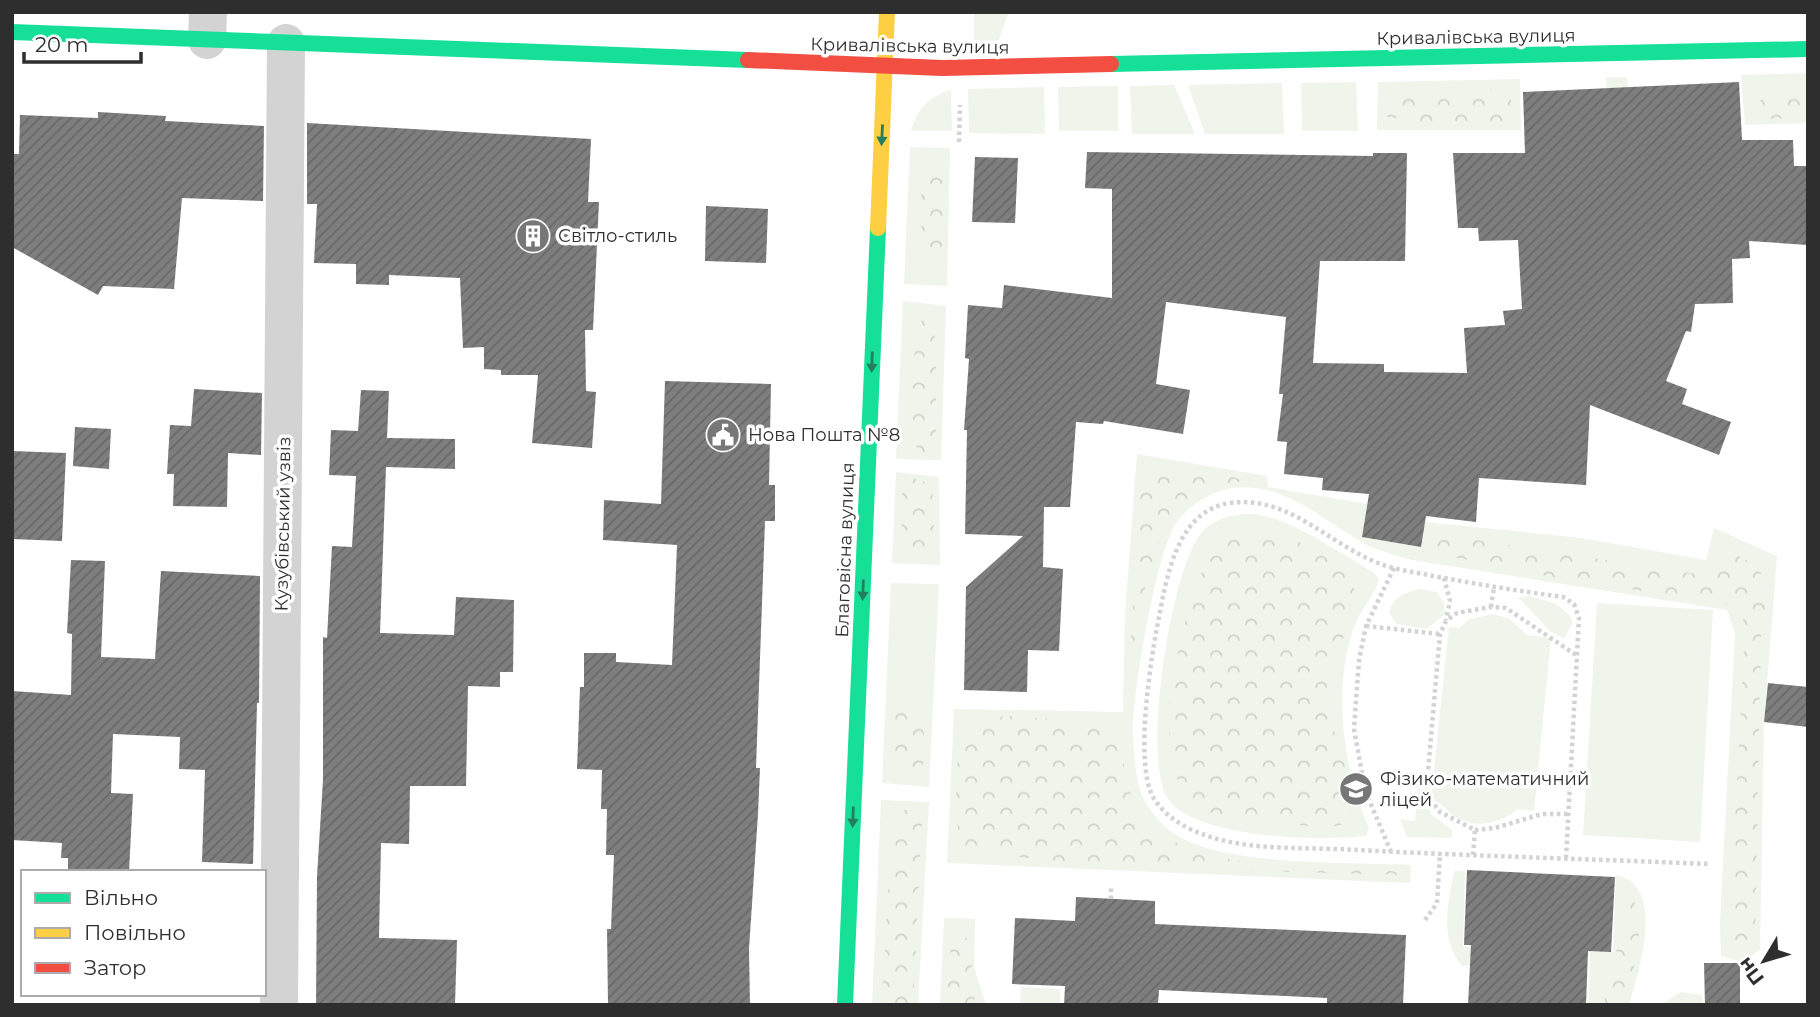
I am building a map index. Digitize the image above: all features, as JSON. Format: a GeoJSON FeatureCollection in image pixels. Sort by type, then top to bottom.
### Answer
{"type":"FeatureCollection","features":[{"type":"Feature","properties":{"kind":"street","name":"Благовісна вулиця"},"geometry":{"type":"LineString","coordinates":[[845,1005],[887,12]]}},
{"type":"Feature","properties":{"kind":"street","name":"Кривалівська вулиця"},"geometry":{"type":"LineString","coordinates":[[12,32],[207,26],[286,43],[885,67],[1808,49]]}},
{"type":"Feature","properties":{"kind":"street","name":"Кузубівський узвіз"},"geometry":{"type":"LineString","coordinates":[[279,1005],[286,43]]}},
{"type":"Feature","properties":{"kind":"path"},"geometry":{"type":"LineString","coordinates":[[960,102],[960,142]]}},
{"type":"Feature","properties":{"kind":"path"},"geometry":{"type":"LineString","coordinates":[[1566,858],[1578,618],[1574,604],[1563,597],[1444,578],[1377,563],[1296,515],[1274,506],[1230,503],[1211,508],[1200,515],[1183,537],[1165,587],[1154,642],[1145,772],[1153,797],[1171,818],[1188,829],[1216,839],[1252,844],[1391,852],[1708,864]]}},
{"type":"Feature","properties":{"kind":"path"},"geometry":{"type":"LineString","coordinates":[[1391,852],[1366,790],[1354,729],[1357,673],[1366,626],[1394,568]]}},
{"type":"Feature","properties":{"kind":"path"},"geometry":{"type":"LineString","coordinates":[[1444,578],[1450,601],[1440,634],[1426,794],[1440,812],[1475,830],[1495,828],[1542,814],[1568,814]]}},
{"type":"Feature","properties":{"kind":"path"},"geometry":{"type":"LineString","coordinates":[[1491,607],[1494,587]]}},
{"type":"Feature","properties":{"kind":"path"},"geometry":{"type":"LineString","coordinates":[[1446,621],[1457,613],[1491,607],[1506,608],[1576,655]]}},
{"type":"Feature","properties":{"kind":"path"},"geometry":{"type":"LineString","coordinates":[[1366,626],[1440,634]]}},
{"type":"Feature","properties":{"kind":"path"},"geometry":{"type":"LineString","coordinates":[[1473,855],[1475,830]]}},
{"type":"Feature","properties":{"kind":"path"},"geometry":{"type":"LineString","coordinates":[[1424,920],[1437,903],[1440,853]]}},
{"type":"Feature","properties":{"kind":"path"},"geometry":{"type":"LineString","coordinates":[[1111,885],[1111,899]]}},
{"type":"Feature","properties":{"kind":"green space"},"geometry":{"type":"Polygon","coordinates":[[[974,12],[1009,12],[996,47],[974,44],[974,12]]]}},
{"type":"Feature","properties":{"kind":"green space"},"geometry":{"type":"Polygon","coordinates":[[[1808,73],[1808,123],[1745,125],[1741,75],[1808,73]]]}},
{"type":"Feature","properties":{"kind":"green space"},"geometry":{"type":"Polygon","coordinates":[[[1606,77],[1627,77],[1632,127],[1609,106],[1606,77]]]}},
{"type":"Feature","properties":{"kind":"green space"},"geometry":{"type":"Polygon","coordinates":[[[1520,79],[1521,130],[1377,130],[1378,82],[1520,79]]]}},
{"type":"Feature","properties":{"kind":"green space"},"geometry":{"type":"Polygon","coordinates":[[[1356,82],[1358,131],[1302,131],[1301,83],[1356,82]]]}},
{"type":"Feature","properties":{"kind":"green space"},"geometry":{"type":"Polygon","coordinates":[[[1282,83],[1284,134],[1205,134],[1188,85],[1282,83]]]}},
{"type":"Feature","properties":{"kind":"green space"},"geometry":{"type":"Polygon","coordinates":[[[1174,85],[1195,134],[1132,134],[1130,86],[1174,85]]]}},
{"type":"Feature","properties":{"kind":"green space"},"geometry":{"type":"Polygon","coordinates":[[[1118,86],[1118,131],[1059,131],[1058,87],[1118,86]]]}},
{"type":"Feature","properties":{"kind":"green space"},"geometry":{"type":"Polygon","coordinates":[[[1044,87],[1045,134],[969,133],[968,89],[1044,87]]]}},
{"type":"Feature","properties":{"kind":"green space"},"geometry":{"type":"Polygon","coordinates":[[[1492,89],[1511,99],[1511,123],[1422,123],[1384,116],[1388,102],[1399,93],[1492,89]]]}},
{"type":"Feature","properties":{"kind":"green space"},"geometry":{"type":"Polygon","coordinates":[[[951,90],[952,131],[911,131],[925,104],[951,90]]]}},
{"type":"Feature","properties":{"kind":"green space"},"geometry":{"type":"Polygon","coordinates":[[[1808,94],[1808,118],[1753,119],[1756,103],[1761,100],[1808,94]]]}},
{"type":"Feature","properties":{"kind":"green space"},"geometry":{"type":"Polygon","coordinates":[[[910,147],[950,148],[947,286],[904,284],[910,147]]]}},
{"type":"Feature","properties":{"kind":"green space"},"geometry":{"type":"Polygon","coordinates":[[[939,159],[944,179],[945,210],[943,242],[938,264],[922,233],[921,195],[924,172],[939,159]]]}},
{"type":"Feature","properties":{"kind":"green space"},"geometry":{"type":"Polygon","coordinates":[[[903,301],[946,306],[941,460],[896,459],[903,301]]]}},
{"type":"Feature","properties":{"kind":"green space"},"geometry":{"type":"Polygon","coordinates":[[[924,317],[931,318],[936,340],[936,455],[919,453],[913,427],[912,384],[916,342],[924,317]]]}},
{"type":"Feature","properties":{"kind":"green space"},"geometry":{"type":"Polygon","coordinates":[[[1137,454],[1267,476],[1268,487],[1367,504],[1362,537],[1420,547],[1425,522],[1581,538],[1706,560],[1714,528],[1777,556],[1764,722],[1760,950],[1742,962],[1721,956],[1720,922],[1735,633],[1727,610],[1412,560],[1368,545],[1285,496],[1251,487],[1226,489],[1203,499],[1184,513],[1171,534],[1148,619],[1134,710],[1134,751],[1141,794],[1162,824],[1195,844],[1223,852],[1288,861],[1411,865],[1410,883],[947,863],[954,709],[1123,712],[1125,613],[1137,454]]]}},
{"type":"Feature","properties":{"kind":"green space"},"geometry":{"type":"Polygon","coordinates":[[[1158,466],[1234,477],[1244,481],[1197,493],[1180,506],[1167,524],[1150,569],[1130,659],[1140,498],[1148,474],[1158,466]]]}},
{"type":"Feature","properties":{"kind":"green space"},"geometry":{"type":"Polygon","coordinates":[[[896,472],[939,477],[940,565],[892,563],[896,472]]]}},
{"type":"Feature","properties":{"kind":"green space"},"geometry":{"type":"Polygon","coordinates":[[[909,477],[928,483],[932,492],[935,519],[930,556],[910,558],[904,542],[901,504],[902,492],[909,477]]]}},
{"type":"Feature","properties":{"kind":"green space"},"geometry":{"type":"Polygon","coordinates":[[[1256,514],[1302,530],[1373,572],[1379,579],[1354,627],[1343,676],[1342,702],[1347,755],[1369,828],[1366,836],[1291,837],[1231,830],[1182,812],[1168,799],[1160,778],[1159,707],[1163,664],[1170,622],[1191,552],[1202,532],[1220,519],[1256,514]]]}},
{"type":"Feature","properties":{"kind":"green space"},"geometry":{"type":"Polygon","coordinates":[[[1268,531],[1298,542],[1326,558],[1345,574],[1354,589],[1355,605],[1329,673],[1327,694],[1347,776],[1351,819],[1338,825],[1319,827],[1219,815],[1188,800],[1175,771],[1169,733],[1171,696],[1184,625],[1200,578],[1209,560],[1223,543],[1242,535],[1268,531]]]}},
{"type":"Feature","properties":{"kind":"green space"},"geometry":{"type":"Polygon","coordinates":[[[1444,535],[1696,574],[1734,554],[1758,570],[1764,579],[1766,599],[1761,637],[1755,932],[1754,947],[1749,954],[1743,953],[1735,945],[1730,913],[1745,628],[1741,609],[1725,603],[1562,579],[1449,556],[1433,546],[1435,537],[1444,535]]]}},
{"type":"Feature","properties":{"kind":"green space"},"geometry":{"type":"Polygon","coordinates":[[[891,583],[939,584],[929,787],[882,783],[891,583]]]}},
{"type":"Feature","properties":{"kind":"green space"},"geometry":{"type":"Polygon","coordinates":[[[1420,589],[1437,592],[1444,603],[1445,614],[1427,629],[1397,624],[1389,613],[1393,603],[1405,594],[1420,589]]]}},
{"type":"Feature","properties":{"kind":"green space"},"geometry":{"type":"Polygon","coordinates":[[[1529,596],[1554,604],[1565,611],[1573,622],[1564,639],[1550,631],[1518,597],[1529,596]]]}},
{"type":"Feature","properties":{"kind":"green space"},"geometry":{"type":"Polygon","coordinates":[[[1597,603],[1713,610],[1700,842],[1583,835],[1597,603]]]}},
{"type":"Feature","properties":{"kind":"green space"},"geometry":{"type":"Polygon","coordinates":[[[1493,614],[1510,619],[1527,635],[1551,638],[1534,811],[1518,809],[1504,818],[1479,824],[1462,820],[1431,800],[1449,627],[1459,628],[1470,619],[1493,614]]]}},
{"type":"Feature","properties":{"kind":"green space"},"geometry":{"type":"Polygon","coordinates":[[[902,706],[920,714],[924,734],[923,769],[914,778],[896,774],[890,765],[891,716],[894,709],[902,706]]]}},
{"type":"Feature","properties":{"kind":"green space"},"geometry":{"type":"Polygon","coordinates":[[[1009,716],[1088,724],[1109,735],[1121,755],[1130,793],[1140,816],[1154,830],[1184,846],[1240,861],[1353,867],[1393,871],[1403,875],[1116,867],[970,852],[962,848],[957,822],[957,769],[963,739],[968,729],[977,723],[1009,716]]]}},
{"type":"Feature","properties":{"kind":"green space"},"geometry":{"type":"Polygon","coordinates":[[[1418,783],[1431,814],[1453,831],[1451,838],[1407,837],[1400,819],[1415,821],[1418,783]]]}},
{"type":"Feature","properties":{"kind":"green space"},"geometry":{"type":"Polygon","coordinates":[[[881,800],[929,802],[918,1005],[872,1005],[881,800]]]}},
{"type":"Feature","properties":{"kind":"green space"},"geometry":{"type":"Polygon","coordinates":[[[910,809],[918,812],[922,820],[913,1005],[881,1005],[892,834],[901,811],[910,809]]]}},
{"type":"Feature","properties":{"kind":"green space"},"geometry":{"type":"Polygon","coordinates":[[[1454,871],[1465,871],[1463,946],[1472,947],[1471,965],[1462,966],[1450,944],[1447,920],[1454,871]]]}},
{"type":"Feature","properties":{"kind":"green space"},"geometry":{"type":"Polygon","coordinates":[[[1616,875],[1632,882],[1641,895],[1645,912],[1643,952],[1629,1005],[1588,1005],[1590,950],[1613,951],[1616,875]]]}},
{"type":"Feature","properties":{"kind":"green space"},"geometry":{"type":"Polygon","coordinates":[[[1633,899],[1639,924],[1634,966],[1621,1005],[1604,1005],[1607,981],[1633,899]]]}},
{"type":"Feature","properties":{"kind":"green space"},"geometry":{"type":"Polygon","coordinates":[[[944,918],[975,919],[974,967],[986,1005],[940,1005],[944,918]]]}},
{"type":"Feature","properties":{"kind":"green space"},"geometry":{"type":"Polygon","coordinates":[[[955,928],[965,935],[971,953],[976,1005],[946,1005],[949,958],[955,928]]]}},
{"type":"Feature","properties":{"kind":"green space"},"geometry":{"type":"Polygon","coordinates":[[[1021,987],[1060,989],[1060,1005],[1020,1005],[1021,987]]]}},
{"type":"Feature","properties":{"kind":"green space"},"geometry":{"type":"Polygon","coordinates":[[[1681,992],[1702,995],[1703,1005],[1661,1005],[1681,992]]]}},
{"type":"Feature","properties":{"kind":"building"},"geometry":{"type":"Polygon","coordinates":[[[1739,82],[1742,140],[1793,140],[1794,166],[1808,166],[1808,245],[1749,241],[1750,258],[1732,259],[1733,303],[1695,304],[1691,332],[1686,331],[1666,381],[1687,389],[1682,404],[1731,422],[1719,455],[1590,405],[1586,485],[1479,478],[1476,522],[1426,516],[1421,547],[1362,537],[1369,494],[1322,490],[1323,478],[1284,474],[1287,442],[1277,441],[1283,394],[1279,394],[1286,317],[1166,302],[1156,384],[1190,390],[1183,434],[1104,421],[1103,424],[1076,422],[1070,507],[1044,507],[1043,567],[1063,569],[1059,651],[1028,650],[1027,692],[964,690],[966,587],[1023,536],[965,534],[967,430],[964,430],[969,359],[965,358],[968,305],[1002,308],[1004,285],[1112,298],[1112,189],[1085,188],[1087,152],[1373,156],[1373,153],[1407,153],[1405,261],[1320,261],[1313,363],[1384,364],[1384,372],[1467,373],[1464,328],[1505,325],[1503,311],[1522,309],[1518,240],[1479,241],[1478,228],[1458,228],[1453,153],[1525,153],[1523,92],[1739,82]]]}},
{"type":"Feature","properties":{"kind":"building"},"geometry":{"type":"Polygon","coordinates":[[[98,112],[166,116],[165,121],[264,126],[263,201],[182,198],[174,289],[103,286],[98,295],[12,247],[12,154],[19,154],[20,115],[98,118],[98,112]]]}},
{"type":"Feature","properties":{"kind":"building"},"geometry":{"type":"Polygon","coordinates":[[[307,123],[591,139],[588,202],[599,202],[593,330],[585,330],[586,391],[596,392],[592,448],[532,443],[538,375],[501,375],[501,370],[484,369],[484,347],[463,348],[460,278],[389,275],[389,285],[356,284],[356,264],[314,263],[317,204],[307,204],[307,123]]]}},
{"type":"Feature","properties":{"kind":"building"},"geometry":{"type":"Polygon","coordinates":[[[975,157],[1018,158],[1015,223],[972,222],[975,157]]]}},
{"type":"Feature","properties":{"kind":"building"},"geometry":{"type":"Polygon","coordinates":[[[706,206],[768,209],[766,263],[705,261],[706,206]]]}},
{"type":"Feature","properties":{"kind":"building"},"geometry":{"type":"Polygon","coordinates":[[[665,381],[771,384],[769,485],[775,485],[775,521],[765,521],[756,768],[760,768],[749,949],[750,1005],[608,1005],[607,929],[611,929],[614,855],[606,855],[607,809],[601,809],[602,770],[577,769],[580,687],[584,687],[584,653],[616,653],[616,662],[672,665],[677,545],[603,540],[604,500],[661,504],[665,381]]]}},
{"type":"Feature","properties":{"kind":"building"},"geometry":{"type":"Polygon","coordinates":[[[194,389],[262,393],[261,455],[228,453],[227,507],[173,506],[174,474],[167,474],[170,425],[191,426],[194,389]]]}},
{"type":"Feature","properties":{"kind":"building"},"geometry":{"type":"Polygon","coordinates":[[[361,390],[389,391],[387,438],[455,439],[455,469],[386,467],[380,633],[454,635],[456,597],[514,600],[513,672],[500,672],[500,687],[468,686],[466,786],[410,786],[409,844],[381,843],[379,938],[457,940],[455,1005],[316,1005],[317,876],[323,780],[323,637],[327,638],[332,546],[352,547],[356,476],[329,475],[331,430],[358,431],[361,390]]]}},
{"type":"Feature","properties":{"kind":"building"},"geometry":{"type":"Polygon","coordinates":[[[75,427],[111,429],[109,469],[73,466],[75,427]]]}},
{"type":"Feature","properties":{"kind":"building"},"geometry":{"type":"Polygon","coordinates":[[[12,451],[66,453],[62,541],[12,539],[12,451]]]}},
{"type":"Feature","properties":{"kind":"building"},"geometry":{"type":"Polygon","coordinates":[[[71,560],[105,561],[101,657],[155,659],[161,571],[260,576],[253,864],[202,862],[205,770],[179,769],[180,737],[113,734],[111,793],[133,794],[129,870],[68,870],[68,858],[61,858],[62,843],[12,840],[12,691],[71,695],[72,634],[67,633],[71,560]]]}},
{"type":"Feature","properties":{"kind":"building"},"geometry":{"type":"Polygon","coordinates":[[[1768,683],[1808,687],[1808,727],[1764,722],[1768,683]]]}},
{"type":"Feature","properties":{"kind":"building"},"geometry":{"type":"Polygon","coordinates":[[[1467,870],[1615,877],[1611,952],[1588,951],[1586,1005],[1468,1005],[1471,945],[1464,945],[1467,870]]]}},
{"type":"Feature","properties":{"kind":"building"},"geometry":{"type":"Polygon","coordinates":[[[1076,897],[1155,901],[1155,924],[1406,935],[1403,1005],[1327,1005],[1327,998],[1159,990],[1158,1005],[1064,1005],[1065,986],[1012,984],[1015,918],[1075,921],[1076,897]]]}},
{"type":"Feature","properties":{"kind":"building"},"geometry":{"type":"Polygon","coordinates":[[[1704,963],[1740,963],[1740,1005],[1705,1005],[1704,963]]]}},
{"type":"Feature","properties":{"kind":"traffic: fast"},"geometry":{"type":"LineString","coordinates":[[12,32],[748,60]]}},
{"type":"Feature","properties":{"kind":"traffic: fast"},"geometry":{"type":"LineString","coordinates":[[1111,64],[1808,49]]}},
{"type":"Feature","properties":{"kind":"traffic: fast"},"geometry":{"type":"LineString","coordinates":[[845,1005],[878,228]]}},
{"type":"Feature","properties":{"kind":"traffic: slow"},"geometry":{"type":"LineString","coordinates":[[878,228],[887,12]]}},
{"type":"Feature","properties":{"kind":"traffic: jam"},"geometry":{"type":"LineString","coordinates":[[748,60],[942,68],[1111,64]]}},
{"type":"Feature","properties":{"kind":"place","name":"Світло-стиль"},"geometry":{"type":"Point","coordinates":[533,236]}},
{"type":"Feature","properties":{"kind":"place","name":"Нова Пошта №8"},"geometry":{"type":"Point","coordinates":[723,435]}},
{"type":"Feature","properties":{"kind":"place","name":"Фізико-математичний ліцей"},"geometry":{"type":"Point","coordinates":[1356,789]}}]}
